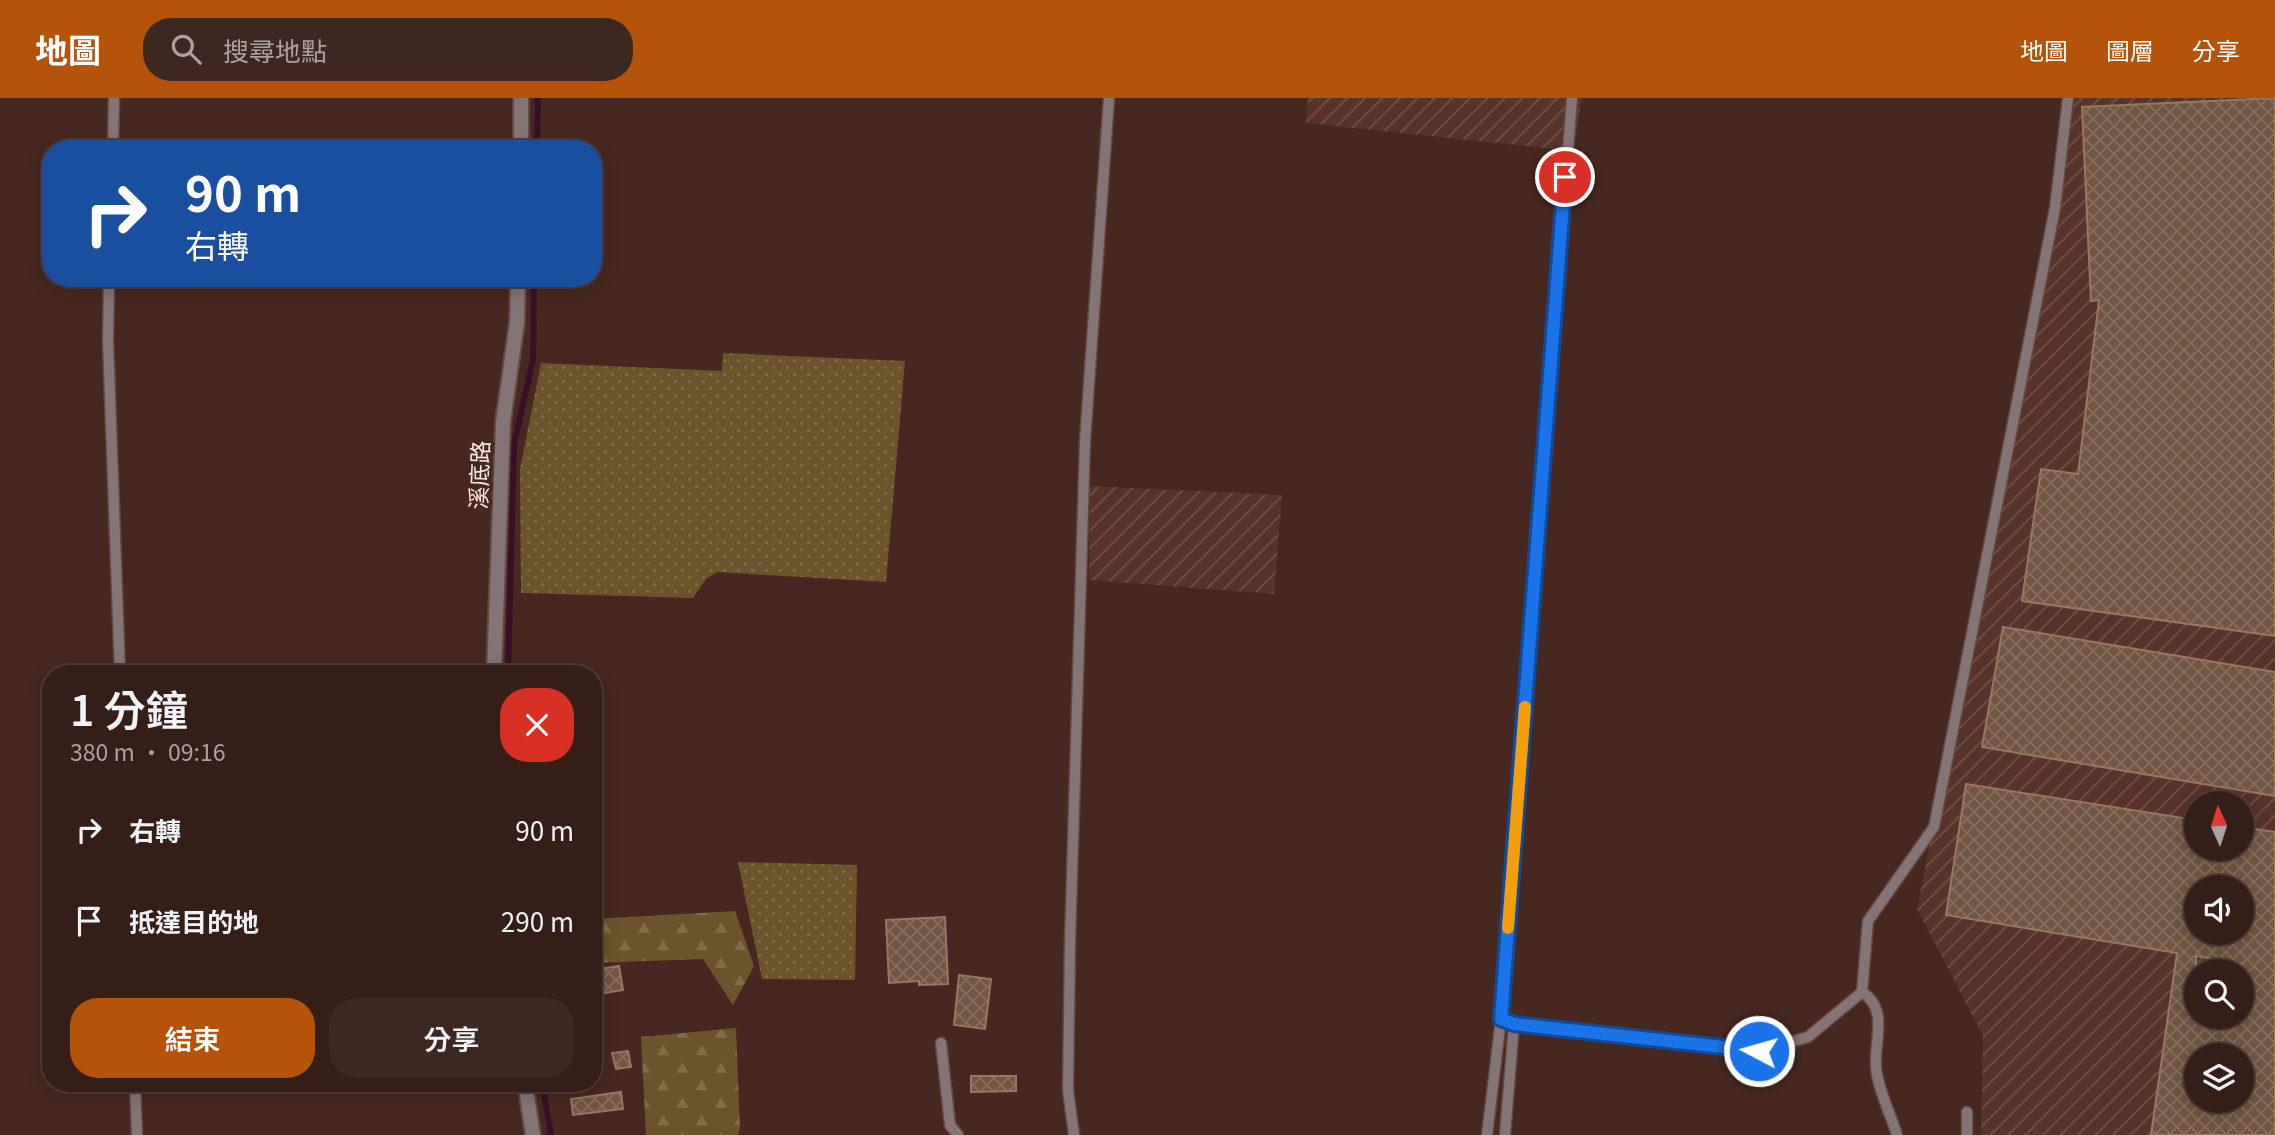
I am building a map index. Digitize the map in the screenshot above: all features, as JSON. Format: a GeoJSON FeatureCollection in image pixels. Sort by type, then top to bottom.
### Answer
{"type":"FeatureCollection","features":[{"type":"Feature","properties":{"kind":"street"},"geometry":{"type":"LineString","coordinates":[[521,98],[521,140]]}},
{"type":"Feature","properties":{"kind":"street","name":"溪底路"},"geometry":{"type":"LineString","coordinates":[[495,665],[503,422],[517,322],[518,287]]}},
{"type":"Feature","properties":{"kind":"street"},"geometry":{"type":"LineString","coordinates":[[526,1092],[533,1135]]}},
{"type":"Feature","properties":{"kind":"lane"},"geometry":{"type":"LineString","coordinates":[[113,140],[114,98]]}},
{"type":"Feature","properties":{"kind":"lane"},"geometry":{"type":"LineString","coordinates":[[1074,1135],[1068,1090],[1070,942],[1084,455],[1109,98]]}},
{"type":"Feature","properties":{"kind":"lane"},"geometry":{"type":"LineString","coordinates":[[1487,1135],[1501,1019],[1572,98]]}},
{"type":"Feature","properties":{"kind":"lane"},"geometry":{"type":"LineString","coordinates":[[1501,1019],[1514,1024],[1759,1051],[1808,1037],[1862,992],[1868,920],[1934,827],[2055,208],[2068,98]]}},
{"type":"Feature","properties":{"kind":"lane"},"geometry":{"type":"LineString","coordinates":[[109,287],[108,355],[120,665]]}},
{"type":"Feature","properties":{"kind":"lane"},"geometry":{"type":"LineString","coordinates":[[1862,992],[1872,999],[1879,1016],[1876,1069],[1897,1135]]}},
{"type":"Feature","properties":{"kind":"lane"},"geometry":{"type":"LineString","coordinates":[[1505,1135],[1514,1024]]}},
{"type":"Feature","properties":{"kind":"lane"},"geometry":{"type":"LineString","coordinates":[[941,1043],[950,1125],[958,1135]]}},
{"type":"Feature","properties":{"kind":"lane"},"geometry":{"type":"LineString","coordinates":[[136,1092],[138,1135]]}},
{"type":"Feature","properties":{"kind":"lane"},"geometry":{"type":"LineString","coordinates":[[1967,1112],[1967,1135]]}},
{"type":"Feature","properties":{"kind":"shaded area"},"geometry":{"type":"Polygon","coordinates":[[[1308,98],[1582,98],[1573,151],[1306,123],[1308,98]]]}},
{"type":"Feature","properties":{"kind":"shaded area"},"geometry":{"type":"Polygon","coordinates":[[[2071,98],[2275,98],[2275,1135],[1981,1135],[1983,1036],[1917,909],[2037,302],[2071,98]]]}},
{"type":"Feature","properties":{"kind":"shaded area"},"geometry":{"type":"Polygon","coordinates":[[[1090,486],[1282,495],[1274,594],[1089,580],[1090,486]]]}},
{"type":"Feature","properties":{"kind":"green space"},"geometry":{"type":"Polygon","coordinates":[[[723,353],[905,361],[886,582],[717,572],[706,579],[693,598],[521,593],[520,469],[541,363],[722,371],[723,353]]]}},
{"type":"Feature","properties":{"kind":"green space"},"geometry":{"type":"Polygon","coordinates":[[[738,862],[857,865],[855,980],[762,979],[738,862]]]}},
{"type":"Feature","properties":{"kind":"green space"},"geometry":{"type":"Polygon","coordinates":[[[735,911],[754,966],[733,1005],[703,959],[602,963],[602,918],[735,911]]]}},
{"type":"Feature","properties":{"kind":"green space"},"geometry":{"type":"Polygon","coordinates":[[[736,1028],[740,1128],[738,1135],[646,1135],[641,1037],[736,1028]]]}},
{"type":"Feature","properties":{"kind":"building"},"geometry":{"type":"Polygon","coordinates":[[[2275,98],[2275,636],[2022,601],[2041,469],[2078,474],[2099,300],[2091,301],[2082,107],[2275,98]]]}},
{"type":"Feature","properties":{"kind":"building"},"geometry":{"type":"Polygon","coordinates":[[[2003,627],[2275,672],[2275,796],[1982,747],[2003,627]]]}},
{"type":"Feature","properties":{"kind":"building"},"geometry":{"type":"Polygon","coordinates":[[[1966,784],[2184,818],[2184,861],[2254,861],[2254,829],[2275,832],[2275,1135],[2151,1135],[2177,953],[1946,915],[1966,784]]]}},
{"type":"Feature","properties":{"kind":"building"},"geometry":{"type":"Polygon","coordinates":[[[945,917],[948,984],[919,985],[919,981],[889,983],[886,920],[945,917]]]}},
{"type":"Feature","properties":{"kind":"building"},"geometry":{"type":"Polygon","coordinates":[[[619,966],[623,990],[602,994],[602,969],[619,966]]]}},
{"type":"Feature","properties":{"kind":"building"},"geometry":{"type":"Polygon","coordinates":[[[959,975],[991,979],[985,1029],[954,1025],[959,975]]]}},
{"type":"Feature","properties":{"kind":"building"},"geometry":{"type":"Polygon","coordinates":[[[628,1051],[631,1067],[616,1069],[612,1053],[628,1051]]]}},
{"type":"Feature","properties":{"kind":"building"},"geometry":{"type":"Polygon","coordinates":[[[971,1076],[1016,1076],[1016,1091],[971,1092],[971,1076]]]}},
{"type":"Feature","properties":{"kind":"building"},"geometry":{"type":"Polygon","coordinates":[[[621,1092],[623,1109],[573,1115],[571,1099],[621,1092]]]}},
{"type":"Feature","properties":{"kind":"waterway"},"geometry":{"type":"LineString","coordinates":[[537,140],[538,98]]}},
{"type":"Feature","properties":{"kind":"waterway"},"geometry":{"type":"LineString","coordinates":[[508,665],[514,444],[533,360],[534,287]]}},
{"type":"Feature","properties":{"kind":"waterway"},"geometry":{"type":"LineString","coordinates":[[544,1092],[551,1135]]}},
{"type":"Feature","properties":{"kind":"slow traffic"},"geometry":{"type":"LineString","coordinates":[[1508,928],[1525,707]]}},
{"type":"Feature","properties":{"kind":"route"},"geometry":{"type":"LineString","coordinates":[[1565,177],[1501,1019],[1514,1024],[1759,1051]]}}]}
